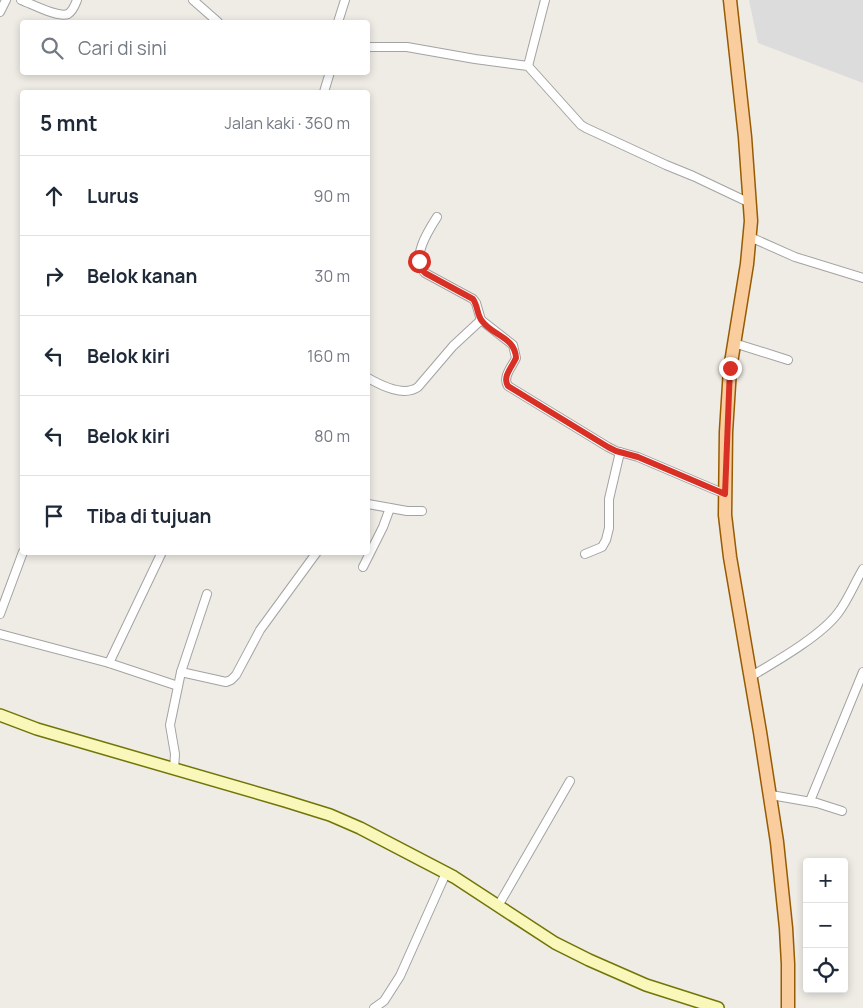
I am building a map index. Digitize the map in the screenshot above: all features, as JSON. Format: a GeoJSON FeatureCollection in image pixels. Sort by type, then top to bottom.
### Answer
{"type":"FeatureCollection","features":[{"type":"Feature","properties":{"kind":"main road"},"geometry":{"type":"LineString","coordinates":[[730,0],[746,137],[750,237],[730,368],[725,494],[727,536],[771,795],[786,928],[788,1008]]}},
{"type":"Feature","properties":{"kind":"main road"},"geometry":{"type":"LineString","coordinates":[[0,715],[37,729],[330,815],[360,828],[446,873],[555,943],[589,960],[646,985],[718,1008]]}},
{"type":"Feature","properties":{"kind":"street"},"geometry":{"type":"LineString","coordinates":[[0,12],[6,0]]}},
{"type":"Feature","properties":{"kind":"street"},"geometry":{"type":"LineString","coordinates":[[21,0],[59,15],[71,12],[77,0]]}},
{"type":"Feature","properties":{"kind":"street"},"geometry":{"type":"LineString","coordinates":[[192,0],[216,20]]}},
{"type":"Feature","properties":{"kind":"street"},"geometry":{"type":"LineString","coordinates":[[339,20],[345,0]]}},
{"type":"Feature","properties":{"kind":"street"},"geometry":{"type":"LineString","coordinates":[[528,66],[545,0]]}},
{"type":"Feature","properties":{"kind":"street"},"geometry":{"type":"LineString","coordinates":[[370,47],[407,47],[528,66],[581,125],[750,203]]}},
{"type":"Feature","properties":{"kind":"street"},"geometry":{"type":"LineString","coordinates":[[325,90],[329,75]]}},
{"type":"Feature","properties":{"kind":"street"},"geometry":{"type":"LineString","coordinates":[[437,217],[427,233],[419,261],[420,268],[425,273],[473,299],[481,320],[513,345],[516,358],[506,378],[508,386],[608,447],[638,457],[725,494]]}},
{"type":"Feature","properties":{"kind":"street"},"geometry":{"type":"LineString","coordinates":[[750,237],[795,257],[863,278]]}},
{"type":"Feature","properties":{"kind":"street"},"geometry":{"type":"LineString","coordinates":[[370,379],[403,392],[413,391],[453,346],[481,320]]}},
{"type":"Feature","properties":{"kind":"street"},"geometry":{"type":"LineString","coordinates":[[734,343],[788,360]]}},
{"type":"Feature","properties":{"kind":"street"},"geometry":{"type":"LineString","coordinates":[[585,554],[602,547],[606,540],[609,528],[608,499],[620,452]]}},
{"type":"Feature","properties":{"kind":"street"},"geometry":{"type":"LineString","coordinates":[[370,504],[422,511]]}},
{"type":"Feature","properties":{"kind":"street"},"geometry":{"type":"LineString","coordinates":[[370,553],[390,508]]}},
{"type":"Feature","properties":{"kind":"street"},"geometry":{"type":"LineString","coordinates":[[0,614],[21,555]]}},
{"type":"Feature","properties":{"kind":"street"},"geometry":{"type":"LineString","coordinates":[[109,663],[161,555]]}},
{"type":"Feature","properties":{"kind":"street"},"geometry":{"type":"LineString","coordinates":[[181,672],[226,682],[231,680],[260,630],[315,555]]}},
{"type":"Feature","properties":{"kind":"street"},"geometry":{"type":"LineString","coordinates":[[363,567],[369,555]]}},
{"type":"Feature","properties":{"kind":"street"},"geometry":{"type":"LineString","coordinates":[[750,677],[783,657],[833,620],[863,570]]}},
{"type":"Feature","properties":{"kind":"street"},"geometry":{"type":"LineString","coordinates":[[174,769],[175,754],[170,725],[181,672],[207,594]]}},
{"type":"Feature","properties":{"kind":"street"},"geometry":{"type":"LineString","coordinates":[[0,634],[109,663],[178,686]]}},
{"type":"Feature","properties":{"kind":"street"},"geometry":{"type":"LineString","coordinates":[[810,802],[863,672]]}},
{"type":"Feature","properties":{"kind":"street"},"geometry":{"type":"LineString","coordinates":[[498,906],[570,781]]}},
{"type":"Feature","properties":{"kind":"street"},"geometry":{"type":"LineString","coordinates":[[771,795],[842,810]]}},
{"type":"Feature","properties":{"kind":"street"},"geometry":{"type":"LineString","coordinates":[[374,1008],[384,1001],[400,976],[446,873]]}},
{"type":"Feature","properties":{"kind":"shaded area"},"geometry":{"type":"Polygon","coordinates":[[[749,0],[863,0],[863,83],[758,43],[749,0]]]}},
{"type":"Feature","properties":{"kind":"route"},"geometry":{"type":"LineString","coordinates":[[419,261],[420,268],[425,273],[467,294],[473,299],[481,320],[513,345],[516,358],[506,378],[508,386],[548,412],[616,451],[638,457],[725,494],[730,368]]}}]}
